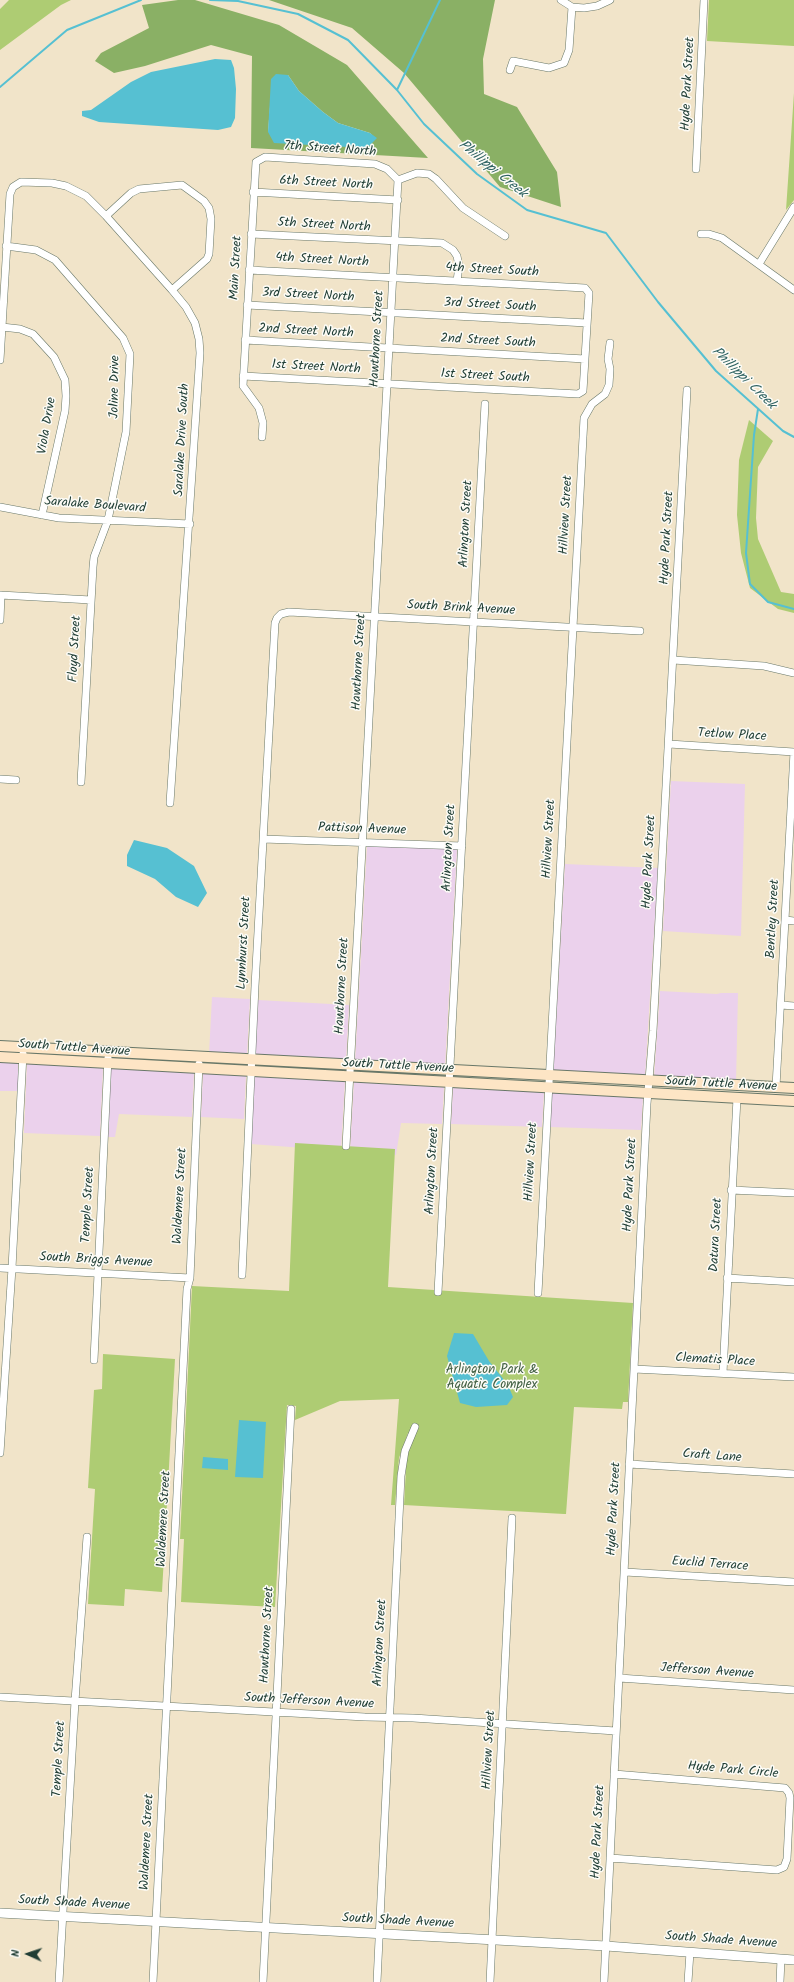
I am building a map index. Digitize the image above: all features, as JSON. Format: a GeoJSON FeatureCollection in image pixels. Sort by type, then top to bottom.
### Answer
{"type":"FeatureCollection","features":[{"type":"Feature","properties":{"kind":"main road","name":"South Tuttle Avenue"},"geometry":{"type":"LineString","coordinates":[[0,1046],[449,1071],[794,1088]]}},
{"type":"Feature","properties":{"kind":"main road","name":"South Tuttle Avenue"},"geometry":{"type":"LineString","coordinates":[[0,1057],[448,1084],[794,1101]]}},
{"type":"Feature","properties":{"kind":"street"},"geometry":{"type":"LineString","coordinates":[[561,0],[572,7],[589,8],[610,0]]}},
{"type":"Feature","properties":{"kind":"street","name":"Hyde Park Street"},"geometry":{"type":"LineString","coordinates":[[696,169],[704,0]]}},
{"type":"Feature","properties":{"kind":"street"},"geometry":{"type":"LineString","coordinates":[[510,70],[513,60],[549,68],[564,63],[569,50],[572,7]]}},
{"type":"Feature","properties":{"kind":"street","name":"7th Street North"},"geometry":{"type":"LineString","coordinates":[[256,162],[264,157],[375,164],[387,169],[398,180]]}},
{"type":"Feature","properties":{"kind":"street","name":"Main Street"},"geometry":{"type":"LineString","coordinates":[[243,376],[256,162]]}},
{"type":"Feature","properties":{"kind":"street"},"geometry":{"type":"LineString","coordinates":[[398,180],[418,173],[429,174],[436,179],[463,208],[505,236]]}},
{"type":"Feature","properties":{"kind":"street","name":"Hawthorne Street"},"geometry":{"type":"LineString","coordinates":[[346,1146],[396,240],[398,180]]}},
{"type":"Feature","properties":{"kind":"street","name":"Saralake Drive South"},"geometry":{"type":"LineString","coordinates":[[6,246],[10,194],[13,187],[25,182],[52,183],[66,186],[86,196],[106,216],[190,312],[198,331],[200,344],[190,524],[170,803]]}},
{"type":"Feature","properties":{"kind":"street"},"geometry":{"type":"LineString","coordinates":[[106,216],[131,193],[139,189],[182,185],[204,201],[209,208],[211,219],[209,254],[207,259],[172,290]]}},
{"type":"Feature","properties":{"kind":"street","name":"6th Street North"},"geometry":{"type":"LineString","coordinates":[[253,192],[398,200]]}},
{"type":"Feature","properties":{"kind":"street"},"geometry":{"type":"LineString","coordinates":[[759,264],[794,207]]}},
{"type":"Feature","properties":{"kind":"street","name":"5th Street North"},"geometry":{"type":"LineString","coordinates":[[251,234],[436,242],[453,250],[458,260],[457,281]]}},
{"type":"Feature","properties":{"kind":"street"},"geometry":{"type":"LineString","coordinates":[[701,234],[709,234],[722,238],[794,290]]}},
{"type":"Feature","properties":{"kind":"street"},"geometry":{"type":"LineString","coordinates":[[0,360],[6,246]]}},
{"type":"Feature","properties":{"kind":"street","name":"Joline Drive"},"geometry":{"type":"LineString","coordinates":[[6,246],[36,250],[55,260],[92,300],[128,346],[131,361],[128,421],[108,520]]}},
{"type":"Feature","properties":{"kind":"street","name":"4th Street North"},"geometry":{"type":"LineString","coordinates":[[249,270],[394,277]]}},
{"type":"Feature","properties":{"kind":"street","name":"4th Street South"},"geometry":{"type":"LineString","coordinates":[[394,277],[585,288],[588,290],[587,323]]}},
{"type":"Feature","properties":{"kind":"street","name":"3rd Street North"},"geometry":{"type":"LineString","coordinates":[[247,305],[392,312]]}},
{"type":"Feature","properties":{"kind":"street","name":"3rd Street South"},"geometry":{"type":"LineString","coordinates":[[392,312],[587,323]]}},
{"type":"Feature","properties":{"kind":"street"},"geometry":{"type":"LineString","coordinates":[[585,359],[587,323]]}},
{"type":"Feature","properties":{"kind":"street","name":"Viola Drive"},"geometry":{"type":"LineString","coordinates":[[2,327],[16,328],[33,334],[54,357],[65,380],[65,411],[42,515]]}},
{"type":"Feature","properties":{"kind":"street","name":"2nd Street North"},"geometry":{"type":"LineString","coordinates":[[245,340],[390,348]]}},
{"type":"Feature","properties":{"kind":"street","name":"Hillview Street"},"geometry":{"type":"LineString","coordinates":[[538,1293],[584,418],[592,404],[605,394],[609,385],[610,369],[608,359],[610,342]]}},
{"type":"Feature","properties":{"kind":"street","name":"2nd Street South"},"geometry":{"type":"LineString","coordinates":[[390,348],[585,359]]}},
{"type":"Feature","properties":{"kind":"street","name":"1st Street South"},"geometry":{"type":"LineString","coordinates":[[388,383],[578,394],[583,390],[585,359]]}},
{"type":"Feature","properties":{"kind":"street"},"geometry":{"type":"LineString","coordinates":[[243,376],[243,386],[256,402],[262,414],[262,437]]}},
{"type":"Feature","properties":{"kind":"street","name":"1st Street North"},"geometry":{"type":"LineString","coordinates":[[243,376],[388,383]]}},
{"type":"Feature","properties":{"kind":"street","name":"Hyde Park Street"},"geometry":{"type":"LineString","coordinates":[[604,1982],[648,1094],[669,744],[687,390]]}},
{"type":"Feature","properties":{"kind":"street","name":"Arlington Street"},"geometry":{"type":"LineString","coordinates":[[438,1292],[448,1084],[475,622],[485,404]]}},
{"type":"Feature","properties":{"kind":"street","name":"Saralake Boulevard"},"geometry":{"type":"LineString","coordinates":[[0,507],[59,518],[190,524]]}},
{"type":"Feature","properties":{"kind":"street","name":"Floyd Street"},"geometry":{"type":"LineString","coordinates":[[81,782],[94,558],[108,520]]}},
{"type":"Feature","properties":{"kind":"street"},"geometry":{"type":"LineString","coordinates":[[0,620],[1,595],[91,600]]}},
{"type":"Feature","properties":{"kind":"street","name":"South Brink Avenue"},"geometry":{"type":"LineString","coordinates":[[281,614],[289,612],[640,631]]}},
{"type":"Feature","properties":{"kind":"street","name":"Lynnhurst Street"},"geometry":{"type":"LineString","coordinates":[[242,1275],[250,1071],[275,623],[281,614]]}},
{"type":"Feature","properties":{"kind":"street"},"geometry":{"type":"LineString","coordinates":[[673,660],[750,664],[794,673]]}},
{"type":"Feature","properties":{"kind":"street","name":"Tetlow Place"},"geometry":{"type":"LineString","coordinates":[[669,744],[794,752]]}},
{"type":"Feature","properties":{"kind":"street","name":"Bentley Street"},"geometry":{"type":"LineString","coordinates":[[776,1087],[792,835],[794,752]]}},
{"type":"Feature","properties":{"kind":"street"},"geometry":{"type":"LineString","coordinates":[[0,779],[16,780]]}},
{"type":"Feature","properties":{"kind":"street","name":"Pattison Avenue"},"geometry":{"type":"LineString","coordinates":[[263,839],[462,846]]}},
{"type":"Feature","properties":{"kind":"street"},"geometry":{"type":"LineString","coordinates":[[786,920],[794,921]]}},
{"type":"Feature","properties":{"kind":"street"},"geometry":{"type":"LineString","coordinates":[[781,1005],[794,1006]]}},
{"type":"Feature","properties":{"kind":"street"},"geometry":{"type":"LineString","coordinates":[[0,1453],[12,1268],[23,1047]]}},
{"type":"Feature","properties":{"kind":"street","name":"Temple Street"},"geometry":{"type":"LineString","coordinates":[[94,1360],[108,1052]]}},
{"type":"Feature","properties":{"kind":"street","name":"Waldemere Street"},"geometry":{"type":"LineString","coordinates":[[153,1982],[168,1706],[187,1296],[190,1278],[199,1057]]}},
{"type":"Feature","properties":{"kind":"street","name":"Datura Street"},"geometry":{"type":"LineString","coordinates":[[723,1373],[731,1190],[737,1098]]}},
{"type":"Feature","properties":{"kind":"street"},"geometry":{"type":"LineString","coordinates":[[731,1190],[794,1193]]}},
{"type":"Feature","properties":{"kind":"street","name":"South Briggs Avenue"},"geometry":{"type":"LineString","coordinates":[[0,1268],[190,1278]]}},
{"type":"Feature","properties":{"kind":"street"},"geometry":{"type":"LineString","coordinates":[[727,1278],[794,1282]]}},
{"type":"Feature","properties":{"kind":"street","name":"Clematis Place"},"geometry":{"type":"LineString","coordinates":[[634,1369],[794,1377]]}},
{"type":"Feature","properties":{"kind":"street","name":"Hawthorne Street"},"geometry":{"type":"LineString","coordinates":[[263,1982],[291,1409]]}},
{"type":"Feature","properties":{"kind":"street","name":"Arlington Street"},"geometry":{"type":"LineString","coordinates":[[377,1982],[401,1476],[405,1451],[415,1427]]}},
{"type":"Feature","properties":{"kind":"street","name":"Craft Lane"},"geometry":{"type":"LineString","coordinates":[[629,1464],[794,1474]]}},
{"type":"Feature","properties":{"kind":"street","name":"Hillview Street"},"geometry":{"type":"LineString","coordinates":[[490,1982],[512,1518]]}},
{"type":"Feature","properties":{"kind":"street","name":"Temple Street"},"geometry":{"type":"LineString","coordinates":[[59,1982],[75,1701],[87,1537]]}},
{"type":"Feature","properties":{"kind":"street","name":"Euclid Terrace"},"geometry":{"type":"LineString","coordinates":[[625,1572],[794,1582]]}},
{"type":"Feature","properties":{"kind":"street","name":"Jefferson Avenue"},"geometry":{"type":"LineString","coordinates":[[619,1678],[794,1690]]}},
{"type":"Feature","properties":{"kind":"street","name":"South Jefferson Avenue"},"geometry":{"type":"LineString","coordinates":[[0,1697],[616,1731]]}},
{"type":"Feature","properties":{"kind":"street","name":"Hyde Park Circle"},"geometry":{"type":"LineString","coordinates":[[610,1858],[777,1870],[784,1866],[787,1859],[790,1798],[789,1793],[785,1788],[614,1774]]}},
{"type":"Feature","properties":{"kind":"street","name":"South Shade Avenue"},"geometry":{"type":"LineString","coordinates":[[0,1913],[606,1946],[794,1960]]}},
{"type":"Feature","properties":{"kind":"street"},"geometry":{"type":"LineString","coordinates":[[688,1982],[690,1952]]}},
{"type":"Feature","properties":{"kind":"street"},"geometry":{"type":"LineString","coordinates":[[780,1982],[781,1959]]}},
{"type":"Feature","properties":{"kind":"shaded area"},"geometry":{"type":"Polygon","coordinates":[[[671,781],[745,784],[741,936],[663,931],[671,781]]]}},
{"type":"Feature","properties":{"kind":"shaded area"},"geometry":{"type":"Polygon","coordinates":[[[367,846],[457,849],[445,1067],[355,1061],[367,846]]]}},
{"type":"Feature","properties":{"kind":"shaded area"},"geometry":{"type":"Polygon","coordinates":[[[565,864],[658,868],[645,1077],[553,1073],[565,864]]]}},
{"type":"Feature","properties":{"kind":"shaded area"},"geometry":{"type":"Polygon","coordinates":[[[660,991],[717,994],[738,993],[736,1082],[654,1078],[660,991]]]}},
{"type":"Feature","properties":{"kind":"shaded area"},"geometry":{"type":"Polygon","coordinates":[[[212,997],[250,999],[247,1055],[209,1054],[212,997]]]}},
{"type":"Feature","properties":{"kind":"shaded area"},"geometry":{"type":"Polygon","coordinates":[[[258,1000],[349,1005],[346,1061],[255,1055],[258,1000]]]}},
{"type":"Feature","properties":{"kind":"shaded area"},"geometry":{"type":"Polygon","coordinates":[[[0,1061],[18,1062],[18,1091],[0,1091],[0,1061]]]}},
{"type":"Feature","properties":{"kind":"shaded area"},"geometry":{"type":"Polygon","coordinates":[[[27,1063],[103,1068],[100,1136],[24,1133],[27,1063]]]}},
{"type":"Feature","properties":{"kind":"shaded area"},"geometry":{"type":"Polygon","coordinates":[[[111,1068],[194,1073],[192,1117],[119,1114],[115,1137],[108,1137],[111,1068]]]}},
{"type":"Feature","properties":{"kind":"shaded area"},"geometry":{"type":"Polygon","coordinates":[[[203,1073],[246,1075],[244,1119],[201,1117],[203,1073]]]}},
{"type":"Feature","properties":{"kind":"shaded area"},"geometry":{"type":"Polygon","coordinates":[[[254,1075],[345,1081],[341,1149],[350,1150],[354,1082],[444,1087],[442,1124],[401,1123],[396,1155],[251,1144],[254,1075]]]}},
{"type":"Feature","properties":{"kind":"shaded area"},"geometry":{"type":"Polygon","coordinates":[[[453,1088],[544,1092],[542,1127],[451,1124],[453,1088]]]}},
{"type":"Feature","properties":{"kind":"shaded area"},"geometry":{"type":"Polygon","coordinates":[[[552,1093],[643,1097],[641,1130],[550,1127],[552,1093]]]}},
{"type":"Feature","properties":{"kind":"green space"},"geometry":{"type":"Polygon","coordinates":[[[9,0],[71,0],[61,5],[0,50],[0,9],[9,0]]]}},
{"type":"Feature","properties":{"kind":"green space"},"geometry":{"type":"Polygon","coordinates":[[[178,0],[195,0],[279,25],[347,65],[428,158],[251,148],[252,56],[211,45],[145,66],[114,73],[95,61],[101,53],[149,28],[142,5],[178,0]],[[288,75],[270,106],[268,132],[376,139],[370,133],[338,123],[299,91],[288,75]]]}},
{"type":"Feature","properties":{"kind":"green space"},"geometry":{"type":"Polygon","coordinates":[[[269,0],[495,0],[483,59],[484,94],[517,107],[557,172],[561,207],[500,187],[404,73],[352,28],[269,0]]]}},
{"type":"Feature","properties":{"kind":"green space"},"geometry":{"type":"Polygon","coordinates":[[[709,0],[794,0],[794,46],[707,41],[709,0]]]}},
{"type":"Feature","properties":{"kind":"green space"},"geometry":{"type":"Polygon","coordinates":[[[794,93],[794,200],[786,210],[794,93]]]}},
{"type":"Feature","properties":{"kind":"green space"},"geometry":{"type":"Polygon","coordinates":[[[749,420],[773,441],[758,467],[756,518],[758,539],[781,592],[794,594],[794,613],[778,609],[750,588],[741,553],[737,515],[739,460],[749,420]]]}},
{"type":"Feature","properties":{"kind":"green space","name":"Arlington Park & Aquatic Complex"},"geometry":{"type":"Polygon","coordinates":[[[295,1143],[395,1149],[388,1287],[633,1303],[628,1402],[623,1402],[622,1409],[574,1407],[566,1514],[404,1505],[408,1433],[399,1458],[395,1505],[391,1505],[399,1399],[340,1401],[295,1420],[296,1406],[287,1405],[275,1607],[181,1602],[184,1539],[180,1539],[192,1286],[289,1291],[295,1143]]]}},
{"type":"Feature","properties":{"kind":"green space"},"geometry":{"type":"Polygon","coordinates":[[[103,1354],[175,1359],[162,1592],[125,1589],[124,1606],[88,1604],[95,1489],[88,1488],[94,1390],[102,1389],[103,1354]]]}},
{"type":"Feature","properties":{"kind":"water"},"geometry":{"type":"Polygon","coordinates":[[[215,59],[231,60],[234,68],[236,89],[235,118],[231,127],[218,130],[99,122],[82,116],[82,111],[91,110],[131,82],[151,72],[215,59]]]}},
{"type":"Feature","properties":{"kind":"water"},"geometry":{"type":"Polygon","coordinates":[[[276,74],[288,75],[299,91],[338,123],[370,133],[377,138],[367,148],[274,143],[268,132],[271,79],[276,74]]]}},
{"type":"Feature","properties":{"kind":"water"},"geometry":{"type":"Polygon","coordinates":[[[134,840],[167,848],[194,866],[207,893],[198,907],[176,897],[155,879],[127,866],[127,855],[134,840]]]}},
{"type":"Feature","properties":{"kind":"water"},"geometry":{"type":"Polygon","coordinates":[[[454,1333],[473,1334],[489,1361],[508,1385],[513,1397],[507,1405],[476,1407],[460,1403],[447,1356],[454,1333]]]}},
{"type":"Feature","properties":{"kind":"water"},"geometry":{"type":"Polygon","coordinates":[[[239,1420],[266,1422],[263,1478],[235,1477],[239,1420]]]}},
{"type":"Feature","properties":{"kind":"water"},"geometry":{"type":"Polygon","coordinates":[[[203,1457],[228,1459],[228,1470],[202,1468],[203,1457]]]}},
{"type":"Feature","properties":{"kind":"waterway","name":"Phillippi Creek"},"geometry":{"type":"LineString","coordinates":[[0,87],[67,30],[141,0]]}},
{"type":"Feature","properties":{"kind":"waterway","name":"Phillippi Creek"},"geometry":{"type":"LineString","coordinates":[[210,0],[238,1],[298,14],[348,40],[397,90],[424,124],[477,174],[527,210],[606,233],[658,302],[716,371],[783,431],[794,437]]}},
{"type":"Feature","properties":{"kind":"waterway"},"geometry":{"type":"LineString","coordinates":[[397,90],[440,0]]}},
{"type":"Feature","properties":{"kind":"waterway"},"geometry":{"type":"LineString","coordinates":[[758,409],[754,435],[746,553],[750,584],[768,602],[794,609]]}}]}
